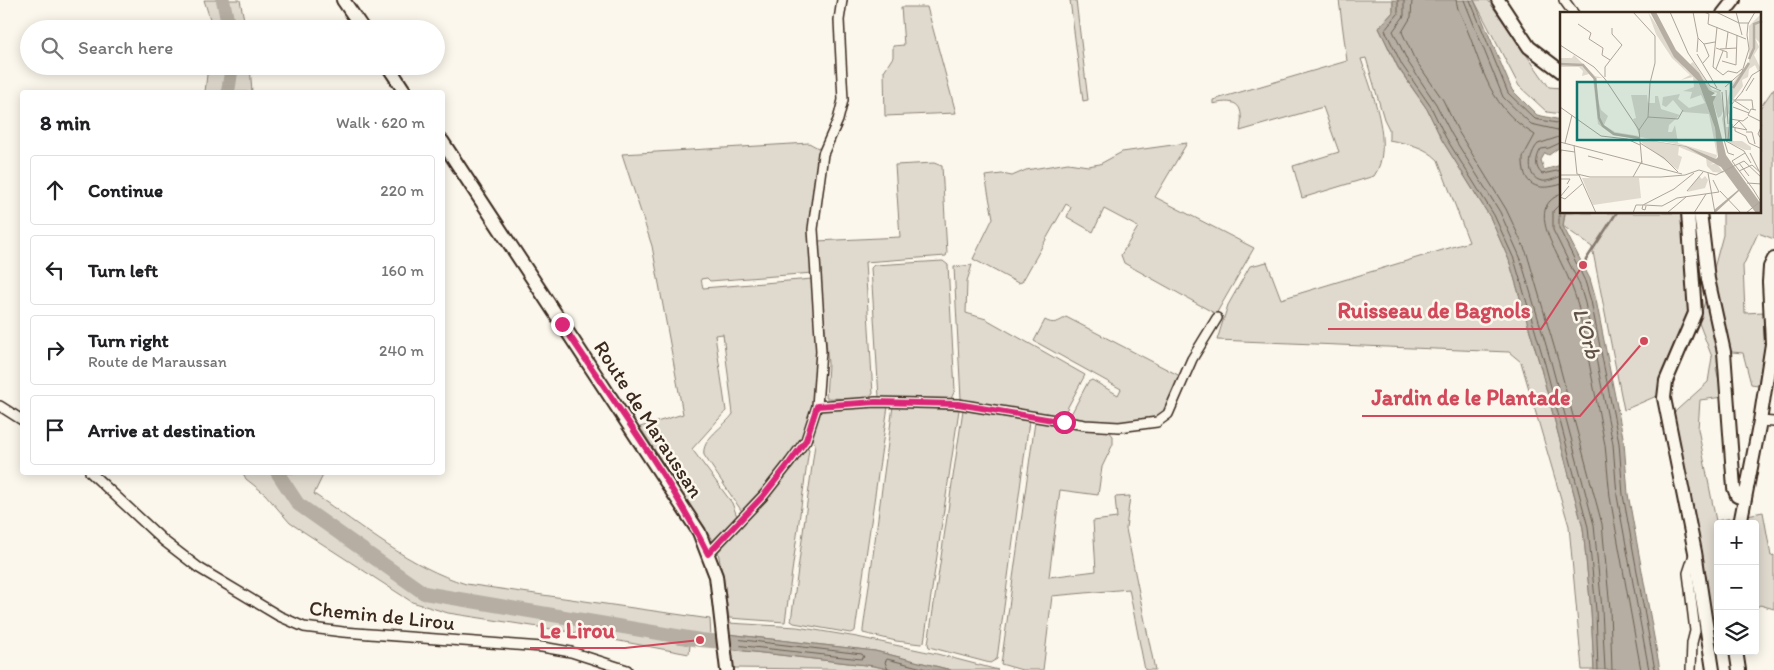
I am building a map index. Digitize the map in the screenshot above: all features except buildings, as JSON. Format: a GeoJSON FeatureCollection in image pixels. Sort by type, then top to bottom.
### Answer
{"type":"FeatureCollection","features":[{"type":"Feature","properties":{"kind":"main road"},"geometry":{"type":"LineString","coordinates":[[343,0],[357,20]]}},
{"type":"Feature","properties":{"kind":"main road"},"geometry":{"type":"LineString","coordinates":[[350,0],[363,20]]}},
{"type":"Feature","properties":{"kind":"main road"},"geometry":{"type":"LineString","coordinates":[[1498,0],[1529,47],[1560,70]]}},
{"type":"Feature","properties":{"kind":"main road"},"geometry":{"type":"LineString","coordinates":[[1725,12],[1734,0]]}},
{"type":"Feature","properties":{"kind":"main road"},"geometry":{"type":"LineString","coordinates":[[394,75],[405,90]]}},
{"type":"Feature","properties":{"kind":"main road"},"geometry":{"type":"LineString","coordinates":[[399,75],[409,90]]}},
{"type":"Feature","properties":{"kind":"main road","name":"Route de Maraussan"},"geometry":{"type":"LineString","coordinates":[[445,146],[706,549],[716,576],[726,666]]}},
{"type":"Feature","properties":{"kind":"main road","name":"Route de Maraussan"},"geometry":{"type":"LineString","coordinates":[[445,153],[608,396]]}},
{"type":"Feature","properties":{"kind":"main road"},"geometry":{"type":"LineString","coordinates":[[1688,214],[1695,313],[1666,381],[1664,398],[1694,552],[1713,670]]}},
{"type":"Feature","properties":{"kind":"main road"},"geometry":{"type":"LineString","coordinates":[[1700,214],[1708,279],[1724,352],[1734,488],[1737,496],[1745,499]]}},
{"type":"Feature","properties":{"kind":"main road"},"geometry":{"type":"LineString","coordinates":[[1741,520],[1760,421],[1772,344],[1769,282],[1770,267],[1774,259]]}},
{"type":"Feature","properties":{"kind":"main road"},"geometry":{"type":"LineString","coordinates":[[1737,655],[1739,670]]}},
{"type":"Feature","properties":{"kind":"street"},"geometry":{"type":"LineString","coordinates":[[706,549],[764,495],[790,462],[806,440],[817,406],[821,351],[814,229],[823,154],[838,120],[843,100],[839,20],[842,0]]}},
{"type":"Feature","properties":{"kind":"street"},"geometry":{"type":"LineString","coordinates":[[1564,0],[1573,12]]}},
{"type":"Feature","properties":{"kind":"street"},"geometry":{"type":"LineString","coordinates":[[817,406],[876,402],[958,404],[1085,426],[1119,427],[1157,422],[1168,414],[1192,359],[1217,318]]}},
{"type":"Feature","properties":{"kind":"street"},"geometry":{"type":"LineString","coordinates":[[0,406],[20,419]]}},
{"type":"Feature","properties":{"kind":"street"},"geometry":{"type":"LineString","coordinates":[[1760,421],[1774,422]]}},
{"type":"Feature","properties":{"kind":"street","name":"Chemin de Lirou"},"geometry":{"type":"LineString","coordinates":[[93,475],[164,541],[199,568],[279,616],[304,627],[343,632],[542,647],[571,652],[627,670]]}},
{"type":"Feature","properties":{"kind":"street"},"geometry":{"type":"LineString","coordinates":[[1691,670],[1692,643],[1695,631],[1688,574],[1694,552]]}},
{"type":"Feature","properties":{"kind":"shaded area"},"geometry":{"type":"Polygon","coordinates":[[[204,0],[240,0],[244,20],[210,20],[204,0]]]}},
{"type":"Feature","properties":{"kind":"shaded area"},"geometry":{"type":"Polygon","coordinates":[[[1070,0],[1076,0],[1088,100],[1083,101],[1070,0]]]}},
{"type":"Feature","properties":{"kind":"shaded area"},"geometry":{"type":"Polygon","coordinates":[[[1339,0],[1393,0],[1393,12],[1379,28],[1398,68],[1427,109],[1442,140],[1490,217],[1509,260],[1540,365],[1583,528],[1591,610],[1594,670],[1582,670],[1569,526],[1521,362],[1509,352],[1217,340],[1228,305],[1250,266],[1267,262],[1281,299],[1469,242],[1438,160],[1433,155],[1410,144],[1389,140],[1389,129],[1384,119],[1366,58],[1361,59],[1375,102],[1382,134],[1380,164],[1374,176],[1302,198],[1293,166],[1339,152],[1323,107],[1240,131],[1241,115],[1238,106],[1229,102],[1213,104],[1213,100],[1347,61],[1339,0]]]}},
{"type":"Feature","properties":{"kind":"shaded area"},"geometry":{"type":"Polygon","coordinates":[[[1474,0],[1488,0],[1549,87],[1560,88],[1560,114],[1547,112],[1519,86],[1474,0]]]}},
{"type":"Feature","properties":{"kind":"shaded area"},"geometry":{"type":"Polygon","coordinates":[[[901,7],[927,7],[956,113],[885,116],[884,71],[893,57],[893,46],[904,45],[901,7]]]}},
{"type":"Feature","properties":{"kind":"shaded area"},"geometry":{"type":"Polygon","coordinates":[[[207,75],[251,75],[252,90],[205,90],[207,75]]]}},
{"type":"Feature","properties":{"kind":"shaded area"},"geometry":{"type":"Polygon","coordinates":[[[1774,88],[1774,239],[1758,233],[1743,266],[1745,313],[1763,312],[1765,347],[1758,385],[1751,384],[1743,353],[1732,352],[1716,368],[1723,397],[1700,400],[1698,429],[1716,520],[1714,520],[1714,618],[1703,618],[1668,418],[1708,382],[1712,357],[1699,323],[1723,235],[1723,214],[1762,214],[1762,105],[1774,88]]]}},
{"type":"Feature","properties":{"kind":"shaded area"},"geometry":{"type":"Polygon","coordinates":[[[809,143],[820,149],[812,210],[813,273],[710,281],[707,278],[701,279],[703,288],[812,279],[817,318],[817,381],[809,420],[802,438],[783,468],[743,513],[704,455],[704,449],[710,438],[733,414],[723,334],[715,335],[726,411],[692,449],[732,503],[738,519],[714,543],[640,427],[683,414],[652,246],[622,154],[809,143]]]}},
{"type":"Feature","properties":{"kind":"shaded area"},"geometry":{"type":"Polygon","coordinates":[[[1187,143],[1155,197],[1254,248],[1216,314],[1124,263],[1121,255],[1138,227],[1104,209],[1093,232],[1067,217],[1071,207],[1066,204],[1022,282],[1018,283],[973,259],[993,218],[985,176],[1002,174],[1012,176],[1026,170],[1068,163],[1088,166],[1100,164],[1122,152],[1187,143]]]}},
{"type":"Feature","properties":{"kind":"shaded area"},"geometry":{"type":"Polygon","coordinates":[[[934,163],[942,166],[946,256],[865,262],[873,394],[865,399],[826,398],[828,364],[817,241],[900,237],[895,165],[934,163]]]}},
{"type":"Feature","properties":{"kind":"shaded area"},"geometry":{"type":"Polygon","coordinates":[[[1565,214],[1683,214],[1691,311],[1659,395],[1624,410],[1592,247],[1563,226],[1565,214]]]}},
{"type":"Feature","properties":{"kind":"shaded area"},"geometry":{"type":"Polygon","coordinates":[[[943,261],[948,265],[955,390],[951,399],[879,398],[871,268],[874,265],[943,261]]]}},
{"type":"Feature","properties":{"kind":"shaded area"},"geometry":{"type":"Polygon","coordinates":[[[972,265],[967,281],[966,313],[986,319],[1085,375],[1062,418],[961,399],[954,267],[972,265]]]}},
{"type":"Feature","properties":{"kind":"shaded area"},"geometry":{"type":"Polygon","coordinates":[[[1066,317],[1180,376],[1166,412],[1152,425],[1068,420],[1088,382],[1092,380],[1118,395],[1121,389],[1034,341],[1045,320],[1056,322],[1066,317]]]}},
{"type":"Feature","properties":{"kind":"shaded area"},"geometry":{"type":"Polygon","coordinates":[[[888,406],[855,631],[850,633],[794,623],[791,621],[815,444],[810,435],[819,411],[831,408],[888,406]]]}},
{"type":"Feature","properties":{"kind":"shaded area"},"geometry":{"type":"Polygon","coordinates":[[[893,406],[959,410],[924,642],[921,644],[896,641],[863,633],[893,406]]]}},
{"type":"Feature","properties":{"kind":"shaded area"},"geometry":{"type":"Polygon","coordinates":[[[963,410],[1029,421],[997,659],[990,663],[929,647],[928,644],[963,410]]]}},
{"type":"Feature","properties":{"kind":"shaded area"},"geometry":{"type":"Polygon","coordinates":[[[1035,422],[1108,430],[1113,436],[1113,444],[1102,467],[1098,495],[1060,490],[1049,577],[1096,571],[1093,521],[1117,518],[1115,497],[1130,496],[1126,529],[1155,670],[1145,670],[1129,589],[1052,596],[1043,670],[1022,670],[1001,664],[1035,422]]]}},
{"type":"Feature","properties":{"kind":"shaded area"},"geometry":{"type":"Polygon","coordinates":[[[806,446],[809,449],[785,622],[729,618],[718,551],[800,457],[806,446]]]}},
{"type":"Feature","properties":{"kind":"shaded area"},"geometry":{"type":"Polygon","coordinates":[[[244,475],[323,475],[314,494],[387,545],[445,577],[466,584],[710,619],[711,637],[586,618],[585,625],[690,645],[689,654],[571,632],[448,613],[412,602],[290,523],[265,494],[246,479],[244,475]]]}},
{"type":"Feature","properties":{"kind":"shaded area"},"geometry":{"type":"Polygon","coordinates":[[[1763,512],[1771,556],[1774,555],[1774,609],[1760,605],[1759,520],[1721,520],[1763,512]]]}},
{"type":"Feature","properties":{"kind":"shaded area"},"geometry":{"type":"Polygon","coordinates":[[[728,623],[797,627],[857,637],[937,654],[998,670],[951,670],[875,651],[728,634],[728,623]]]}},
{"type":"Feature","properties":{"kind":"shaded area"},"geometry":{"type":"Polygon","coordinates":[[[728,649],[874,666],[893,670],[733,668],[728,649]]]}},
{"type":"Feature","properties":{"kind":"water","name":"L'Orb"},"geometry":{"type":"Polygon","coordinates":[[[1393,0],[1474,0],[1512,90],[1537,115],[1560,120],[1560,147],[1549,155],[1545,153],[1541,160],[1544,170],[1560,165],[1560,214],[1565,214],[1563,226],[1590,279],[1596,300],[1624,442],[1628,494],[1660,670],[1594,670],[1591,610],[1583,528],[1540,365],[1509,260],[1490,217],[1442,140],[1427,109],[1398,67],[1379,28],[1393,12],[1393,0]]]}},
{"type":"Feature","properties":{"kind":"water"},"geometry":{"type":"Polygon","coordinates":[[[727,634],[875,651],[951,670],[893,670],[874,666],[728,649],[727,634]]]}},
{"type":"Feature","properties":{"kind":"waterway"},"geometry":{"type":"LineString","coordinates":[[223,0],[227,20]]}},
{"type":"Feature","properties":{"kind":"waterway"},"geometry":{"type":"LineString","coordinates":[[228,90],[231,75]]}},
{"type":"Feature","properties":{"kind":"waterway"},"geometry":{"type":"LineString","coordinates":[[1582,266],[1616,214]]}},
{"type":"Feature","properties":{"kind":"waterway"},"geometry":{"type":"LineString","coordinates":[[279,475],[298,504],[424,593],[700,640],[734,643]]}},
{"type":"Feature","properties":{"kind":"place","name":"Ruisseau de Bagnols"},"geometry":{"type":"Point","coordinates":[1583,265]}},
{"type":"Feature","properties":{"kind":"place","name":"Jardin de le Plantade"},"geometry":{"type":"Point","coordinates":[1644,341]}},
{"type":"Feature","properties":{"kind":"place","name":"Le Lirou"},"geometry":{"type":"Point","coordinates":[700,640]}},
{"type":"Feature","properties":{"kind":"route"},"geometry":{"type":"LineString","coordinates":[[562,324],[672,489],[699,532],[708,554],[764,495],[790,462],[806,440],[817,406],[876,402],[958,404],[1064,422]]}}]}
